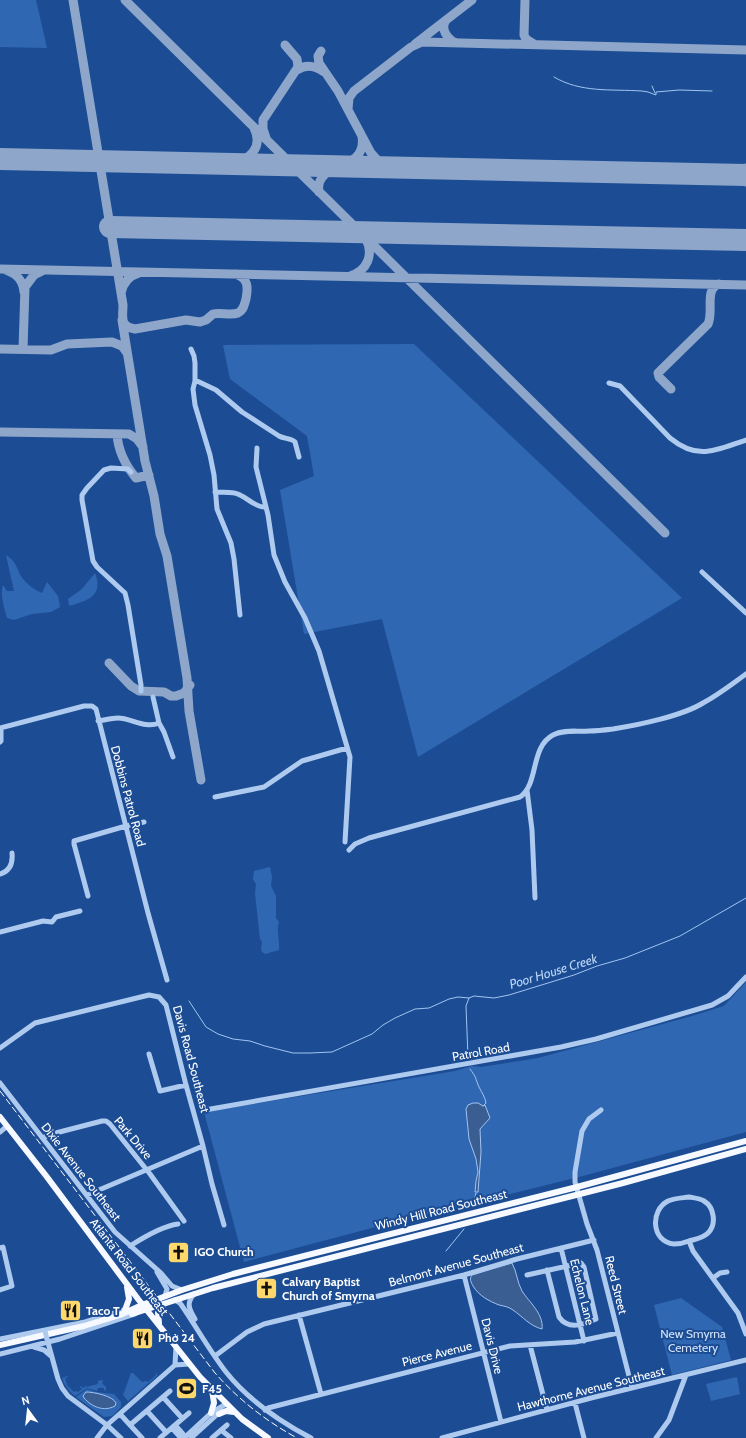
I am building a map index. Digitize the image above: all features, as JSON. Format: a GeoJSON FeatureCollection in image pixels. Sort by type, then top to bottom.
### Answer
{"type":"FeatureCollection","features":[{"type":"Feature","properties":{"kind":"main road","name":"Atlanta Road Southeast"},"geometry":{"type":"LineString","coordinates":[[0,1117],[126,1284],[189,1364],[234,1412],[268,1438]]}},
{"type":"Feature","properties":{"kind":"main road","name":"Windy Hill Road Southeast"},"geometry":{"type":"LineString","coordinates":[[145,1307],[165,1296],[206,1282],[252,1269],[577,1187],[746,1141]]}},
{"type":"Feature","properties":{"kind":"main road","name":"Windy Hill Road Southeast"},"geometry":{"type":"LineString","coordinates":[[0,1346],[84,1326],[134,1309],[161,1304],[195,1293],[395,1240],[578,1194],[746,1149]]}},
{"type":"Feature","properties":{"kind":"main road"},"geometry":{"type":"LineString","coordinates":[[125,1310],[130,1299],[126,1284]]}},
{"type":"Feature","properties":{"kind":"main road"},"geometry":{"type":"LineString","coordinates":[[159,1324],[158,1313],[161,1304]]}},
{"type":"Feature","properties":{"kind":"main road"},"geometry":{"type":"LineString","coordinates":[[211,1413],[214,1404],[212,1390]]}},
{"type":"Feature","properties":{"kind":"main road"},"geometry":{"type":"LineString","coordinates":[[219,1414],[234,1412]]}},
{"type":"Feature","properties":{"kind":"street"},"geometry":{"type":"LineString","coordinates":[[191,349],[195,363],[195,380],[193,389],[194,405],[210,455],[214,475],[217,509],[231,543],[240,615]]}},
{"type":"Feature","properties":{"kind":"street"},"geometry":{"type":"LineString","coordinates":[[195,380],[216,390],[242,412],[279,436],[284,439],[294,441],[299,457]]}},
{"type":"Feature","properties":{"kind":"street"},"geometry":{"type":"LineString","coordinates":[[609,383],[620,386],[670,438],[680,446],[695,452],[713,451],[746,440]]}},
{"type":"Feature","properties":{"kind":"street"},"geometry":{"type":"LineString","coordinates":[[258,448],[256,467],[266,507],[274,555],[285,582],[305,618],[319,651],[347,748],[350,762],[345,842]]}},
{"type":"Feature","properties":{"kind":"street"},"geometry":{"type":"LineString","coordinates":[[131,472],[128,469],[111,468],[104,470],[82,494],[82,500],[93,561],[97,567],[125,594],[135,644],[141,691]]}},
{"type":"Feature","properties":{"kind":"street"},"geometry":{"type":"LineString","coordinates":[[215,492],[234,493],[259,507],[266,507]]}},
{"type":"Feature","properties":{"kind":"street"},"geometry":{"type":"LineString","coordinates":[[702,572],[746,613]]}},
{"type":"Feature","properties":{"kind":"street"},"geometry":{"type":"LineString","coordinates":[[348,850],[355,844],[369,838],[512,800],[521,796],[527,790],[535,760],[549,737],[555,733],[566,731],[588,732],[611,729],[669,717],[703,704],[746,674]]}},
{"type":"Feature","properties":{"kind":"street"},"geometry":{"type":"LineString","coordinates":[[153,697],[159,723],[164,732],[172,757]]}},
{"type":"Feature","properties":{"kind":"street","name":"Dobbins Patrol Road"},"geometry":{"type":"LineString","coordinates":[[1,728],[84,706],[92,706],[96,709],[141,888],[167,980]]}},
{"type":"Feature","properties":{"kind":"street"},"geometry":{"type":"LineString","coordinates":[[98,721],[118,718],[155,725],[159,723]]}},
{"type":"Feature","properties":{"kind":"street"},"geometry":{"type":"LineString","coordinates":[[0,742],[1,728]]}},
{"type":"Feature","properties":{"kind":"street"},"geometry":{"type":"LineString","coordinates":[[215,797],[264,787],[302,761],[347,748]]}},
{"type":"Feature","properties":{"kind":"street"},"geometry":{"type":"LineString","coordinates":[[527,790],[532,830],[535,898]]}},
{"type":"Feature","properties":{"kind":"street"},"geometry":{"type":"LineString","coordinates":[[88,896],[74,840],[144,822]]}},
{"type":"Feature","properties":{"kind":"street"},"geometry":{"type":"LineString","coordinates":[[0,874],[6,872],[10,866],[12,853]]}},
{"type":"Feature","properties":{"kind":"street"},"geometry":{"type":"LineString","coordinates":[[0,932],[43,921],[52,922],[56,917],[80,911]]}},
{"type":"Feature","properties":{"kind":"street","name":"Patrol Road"},"geometry":{"type":"LineString","coordinates":[[205,1110],[470,1064],[590,1041],[712,1005],[728,996],[746,977]]}},
{"type":"Feature","properties":{"kind":"street","name":"Davis Road Southeast"},"geometry":{"type":"LineString","coordinates":[[0,1048],[35,1023],[148,995],[159,997],[166,1005],[186,1086],[224,1225]]}},
{"type":"Feature","properties":{"kind":"street"},"geometry":{"type":"LineString","coordinates":[[148,1054],[160,1091],[186,1086]]}},
{"type":"Feature","properties":{"kind":"street","name":"Dixie Avenue Southeast"},"geometry":{"type":"LineString","coordinates":[[0,1083],[115,1232],[154,1266],[172,1286],[182,1290]]}},
{"type":"Feature","properties":{"kind":"street","name":"Reed Street"},"geometry":{"type":"LineString","coordinates":[[601,1110],[589,1119],[582,1132],[575,1175],[578,1194],[587,1224],[594,1240],[632,1388]]}},
{"type":"Feature","properties":{"kind":"street","name":"Park Drive"},"geometry":{"type":"LineString","coordinates":[[43,1138],[48,1135],[106,1121],[110,1124],[146,1170],[184,1221]]}},
{"type":"Feature","properties":{"kind":"street"},"geometry":{"type":"LineString","coordinates":[[0,1132],[7,1126]]}},
{"type":"Feature","properties":{"kind":"street"},"geometry":{"type":"LineString","coordinates":[[86,1195],[203,1146]]}},
{"type":"Feature","properties":{"kind":"street"},"geometry":{"type":"LineString","coordinates":[[680,1198],[697,1198],[703,1200],[711,1209],[714,1217],[712,1229],[701,1238],[689,1241],[678,1244],[669,1243],[661,1238],[658,1233],[655,1218],[661,1207],[670,1200],[680,1198]]}},
{"type":"Feature","properties":{"kind":"street"},"geometry":{"type":"LineString","coordinates":[[130,1246],[158,1231],[178,1224]]}},
{"type":"Feature","properties":{"kind":"street","name":"Belmont Avenue Southeast"},"geometry":{"type":"LineString","coordinates":[[216,1356],[257,1326],[464,1275],[594,1240]]}},
{"type":"Feature","properties":{"kind":"street"},"geometry":{"type":"LineString","coordinates":[[689,1241],[693,1251],[738,1313],[746,1334]]}},
{"type":"Feature","properties":{"kind":"street"},"geometry":{"type":"LineString","coordinates":[[0,1248],[3,1247],[12,1286],[0,1290]]}},
{"type":"Feature","properties":{"kind":"street","name":"Echelon Lane"},"geometry":{"type":"LineString","coordinates":[[561,1248],[584,1341]]}},
{"type":"Feature","properties":{"kind":"street"},"geometry":{"type":"LineString","coordinates":[[527,1275],[547,1270],[565,1266],[581,1263],[584,1267],[596,1319],[571,1326],[564,1324],[559,1317],[547,1270]]}},
{"type":"Feature","properties":{"kind":"street","name":"Dixie Avenue Southeast"},"geometry":{"type":"LineString","coordinates":[[154,1266],[167,1287],[168,1290],[165,1296]]}},
{"type":"Feature","properties":{"kind":"street"},"geometry":{"type":"LineString","coordinates":[[713,1278],[720,1273],[727,1272]]}},
{"type":"Feature","properties":{"kind":"street","name":"Davis Drive"},"geometry":{"type":"LineString","coordinates":[[464,1275],[482,1353],[501,1422]]}},
{"type":"Feature","properties":{"kind":"street"},"geometry":{"type":"LineString","coordinates":[[195,1293],[189,1302],[189,1308],[216,1356]]}},
{"type":"Feature","properties":{"kind":"street"},"geometry":{"type":"LineString","coordinates":[[175,1300],[180,1303],[234,1381],[265,1410],[311,1438]]}},
{"type":"Feature","properties":{"kind":"street","name":"Windy Hill Road Southeast"},"geometry":{"type":"LineString","coordinates":[[0,1339],[45,1331],[97,1319],[125,1310],[145,1307]]}},
{"type":"Feature","properties":{"kind":"street","name":"Windy Hill Road Southeast"},"geometry":{"type":"LineString","coordinates":[[0,1354],[48,1340],[60,1339],[108,1324],[145,1307]]}},
{"type":"Feature","properties":{"kind":"street"},"geometry":{"type":"LineString","coordinates":[[299,1315],[321,1394]]}},
{"type":"Feature","properties":{"kind":"street"},"geometry":{"type":"LineString","coordinates":[[45,1331],[59,1382],[66,1393],[121,1438]]}},
{"type":"Feature","properties":{"kind":"street","name":"Pierce Avenue"},"geometry":{"type":"LineString","coordinates":[[265,1410],[321,1394],[513,1346],[584,1341],[618,1333]]}},
{"type":"Feature","properties":{"kind":"street"},"geometry":{"type":"LineString","coordinates":[[51,1355],[56,1341],[60,1339]]}},
{"type":"Feature","properties":{"kind":"street"},"geometry":{"type":"LineString","coordinates":[[530,1345],[547,1410]]}},
{"type":"Feature","properties":{"kind":"street"},"geometry":{"type":"LineString","coordinates":[[31,1346],[38,1347],[51,1355]]}},
{"type":"Feature","properties":{"kind":"street"},"geometry":{"type":"LineString","coordinates":[[175,1366],[176,1347]]}},
{"type":"Feature","properties":{"kind":"street","name":"Hawthorne Avenue Southeast"},"geometry":{"type":"LineString","coordinates":[[442,1438],[453,1437],[501,1422],[746,1360]]}},
{"type":"Feature","properties":{"kind":"street"},"geometry":{"type":"LineString","coordinates":[[98,1438],[98,1433],[102,1433],[107,1425],[175,1366],[189,1364]]}},
{"type":"Feature","properties":{"kind":"street"},"geometry":{"type":"LineString","coordinates":[[656,1438],[669,1420],[686,1375]]}},
{"type":"Feature","properties":{"kind":"street"},"geometry":{"type":"LineString","coordinates":[[130,1425],[170,1391]]}},
{"type":"Feature","properties":{"kind":"street"},"geometry":{"type":"LineString","coordinates":[[163,1397],[182,1418]]}},
{"type":"Feature","properties":{"kind":"street"},"geometry":{"type":"LineString","coordinates":[[574,1403],[584,1438]]}},
{"type":"Feature","properties":{"kind":"street"},"geometry":{"type":"LineString","coordinates":[[174,1426],[183,1434],[184,1438],[211,1413],[226,1404]]}},
{"type":"Feature","properties":{"kind":"street"},"geometry":{"type":"LineString","coordinates":[[191,1438],[219,1414],[226,1404]]}},
{"type":"Feature","properties":{"kind":"street"},"geometry":{"type":"LineString","coordinates":[[147,1411],[166,1432]]}},
{"type":"Feature","properties":{"kind":"street"},"geometry":{"type":"LineString","coordinates":[[160,1438],[189,1413]]}},
{"type":"Feature","properties":{"kind":"street"},"geometry":{"type":"LineString","coordinates":[[120,1414],[142,1438]]}},
{"type":"Feature","properties":{"kind":"street"},"geometry":{"type":"LineString","coordinates":[[212,1438],[227,1425]]}},
{"type":"Feature","properties":{"kind":"street"},"geometry":{"type":"LineString","coordinates":[[221,1430],[231,1438]]}},
{"type":"Feature","properties":{"kind":"green space"},"geometry":{"type":"Polygon","coordinates":[[[0,0],[36,0],[47,48],[0,47],[0,0]]]}},
{"type":"Feature","properties":{"kind":"green space"},"geometry":{"type":"Polygon","coordinates":[[[414,344],[682,598],[418,757],[382,619],[304,634],[280,490],[314,476],[307,436],[230,379],[223,345],[414,344]]]}},
{"type":"Feature","properties":{"kind":"green space"},"geometry":{"type":"Polygon","coordinates":[[[6,555],[15,563],[23,579],[34,589],[42,593],[47,582],[58,596],[60,607],[51,612],[32,614],[14,620],[7,618],[2,597],[3,585],[7,591],[14,591],[6,555]]]}},
{"type":"Feature","properties":{"kind":"green space"},"geometry":{"type":"Polygon","coordinates":[[[95,573],[97,587],[92,596],[82,602],[69,606],[68,599],[82,589],[95,573]]]}},
{"type":"Feature","properties":{"kind":"green space"},"geometry":{"type":"Polygon","coordinates":[[[270,867],[272,877],[271,886],[276,896],[276,918],[279,922],[279,950],[265,954],[261,949],[262,942],[260,939],[255,893],[256,884],[253,879],[254,871],[270,867]]]}},
{"type":"Feature","properties":{"kind":"green space"},"geometry":{"type":"Polygon","coordinates":[[[746,982],[746,1132],[579,1177],[383,1225],[244,1262],[204,1112],[455,1071],[472,1066],[481,1067],[538,1058],[724,1006],[746,982]]]}},
{"type":"Feature","properties":{"kind":"green space","name":"New Smyrna Cemetery"},"geometry":{"type":"Polygon","coordinates":[[[681,1298],[722,1327],[731,1360],[672,1375],[654,1305],[681,1298]]]}},
{"type":"Feature","properties":{"kind":"green space"},"geometry":{"type":"Polygon","coordinates":[[[131,1373],[133,1373],[142,1382],[148,1382],[156,1375],[155,1373],[158,1375],[128,1401],[123,1395],[131,1373]]]}},
{"type":"Feature","properties":{"kind":"green space"},"geometry":{"type":"Polygon","coordinates":[[[68,1377],[65,1378],[67,1385],[74,1392],[78,1392],[82,1389],[80,1387],[81,1386],[83,1388],[85,1385],[86,1387],[98,1384],[98,1381],[103,1380],[102,1383],[106,1387],[106,1391],[104,1388],[98,1388],[97,1391],[87,1388],[75,1396],[67,1388],[62,1378],[68,1377]]]}},
{"type":"Feature","properties":{"kind":"green space"},"geometry":{"type":"Polygon","coordinates":[[[737,1377],[740,1394],[711,1401],[706,1384],[737,1377]]]}},
{"type":"Feature","properties":{"kind":"green space"},"geometry":{"type":"Polygon","coordinates":[[[87,1389],[96,1392],[114,1394],[121,1402],[121,1407],[112,1416],[104,1417],[76,1397],[87,1389]]]}},
{"type":"Feature","properties":{"kind":"shaded area"},"geometry":{"type":"Polygon","coordinates":[[[478,1103],[483,1106],[485,1105],[490,1118],[480,1129],[481,1152],[478,1192],[475,1192],[478,1172],[476,1159],[469,1139],[466,1109],[468,1105],[478,1103]]]}},
{"type":"Feature","properties":{"kind":"shaded area"},"geometry":{"type":"Polygon","coordinates":[[[512,1263],[522,1291],[541,1318],[542,1329],[530,1324],[511,1309],[484,1298],[475,1290],[470,1279],[472,1275],[512,1263]]]}},
{"type":"Feature","properties":{"kind":"shaded area"},"geometry":{"type":"Polygon","coordinates":[[[86,1392],[107,1396],[116,1403],[115,1406],[107,1409],[98,1408],[84,1398],[83,1396],[86,1392]]]}},
{"type":"Feature","properties":{"kind":"waterway"},"geometry":{"type":"LineString","coordinates":[[554,77],[575,86],[586,88],[642,91],[656,95],[656,92],[679,90],[712,91]]}},
{"type":"Feature","properties":{"kind":"waterway"},"geometry":{"type":"LineString","coordinates":[[652,86],[655,93]]}},
{"type":"Feature","properties":{"kind":"waterway","name":"Poor House Creek"},"geometry":{"type":"LineString","coordinates":[[189,1001],[206,1027],[218,1034],[293,1053],[332,1052],[372,1034],[395,1018],[415,1009],[429,1008],[449,999],[458,997],[469,998],[474,996],[494,998],[509,995],[625,958],[680,936],[746,898]]}},
{"type":"Feature","properties":{"kind":"waterway"},"geometry":{"type":"LineString","coordinates":[[468,1057],[466,1006],[469,998]]}},
{"type":"Feature","properties":{"kind":"waterway"},"geometry":{"type":"LineString","coordinates":[[470,1069],[475,1076],[485,1099],[486,1103],[483,1106]]}},
{"type":"Feature","properties":{"kind":"waterway"},"geometry":{"type":"LineString","coordinates":[[469,1205],[474,1200],[476,1193]]}},
{"type":"Feature","properties":{"kind":"waterway"},"geometry":{"type":"LineString","coordinates":[[446,1251],[464,1229]]}},
{"type":"Feature","properties":{"kind":"taxiway"},"geometry":{"type":"LineString","coordinates":[[73,0],[123,305],[124,323],[126,326],[135,329],[186,320],[200,322],[206,320],[213,314],[238,313],[242,310],[244,305],[247,295],[247,287],[243,278],[235,274]]}},
{"type":"Feature","properties":{"kind":"taxiway"},"geometry":{"type":"LineString","coordinates":[[125,0],[665,533]]}},
{"type":"Feature","properties":{"kind":"taxiway"},"geometry":{"type":"LineString","coordinates":[[415,44],[472,0]]}},
{"type":"Feature","properties":{"kind":"taxiway"},"geometry":{"type":"LineString","coordinates":[[525,0],[524,35],[526,39],[534,44]]}},
{"type":"Feature","properties":{"kind":"taxiway"},"geometry":{"type":"LineString","coordinates":[[446,20],[444,23],[445,33],[449,39],[455,43]]}},
{"type":"Feature","properties":{"kind":"taxiway"},"geometry":{"type":"LineString","coordinates":[[348,109],[349,98],[354,91],[411,47],[422,42],[746,50]]}},
{"type":"Feature","properties":{"kind":"taxiway"},"geometry":{"type":"LineString","coordinates":[[266,138],[263,129],[263,120],[298,67],[297,59],[285,45]]}},
{"type":"Feature","properties":{"kind":"taxiway"},"geometry":{"type":"LineString","coordinates":[[321,51],[318,56],[319,63],[338,91],[371,153],[379,162],[394,167]]}},
{"type":"Feature","properties":{"kind":"taxiway"},"geometry":{"type":"LineString","coordinates":[[297,70],[311,66],[324,72]]}},
{"type":"Feature","properties":{"kind":"taxiway"},"geometry":{"type":"LineString","coordinates":[[231,164],[244,160],[253,152],[257,142],[257,135],[254,128]]}},
{"type":"Feature","properties":{"kind":"taxiway"},"geometry":{"type":"LineString","coordinates":[[335,166],[347,163],[356,157],[361,149],[362,136]]}},
{"type":"Feature","properties":{"kind":"taxiway"},"geometry":{"type":"LineString","coordinates":[[319,192],[320,182],[325,174],[342,166]]}},
{"type":"Feature","properties":{"kind":"taxiway"},"geometry":{"type":"LineString","coordinates":[[722,175],[746,168]]}},
{"type":"Feature","properties":{"kind":"taxiway"},"geometry":{"type":"LineString","coordinates":[[724,175],[746,182]]}},
{"type":"Feature","properties":{"kind":"taxiway"},"geometry":{"type":"LineString","coordinates":[[350,276],[361,270],[367,262],[369,251],[366,239]]}},
{"type":"Feature","properties":{"kind":"taxiway"},"geometry":{"type":"LineString","coordinates":[[740,240],[746,242]]}},
{"type":"Feature","properties":{"kind":"taxiway"},"geometry":{"type":"LineString","coordinates":[[0,269],[746,285]]}},
{"type":"Feature","properties":{"kind":"taxiway"},"geometry":{"type":"LineString","coordinates":[[6,270],[19,278],[24,292]]}},
{"type":"Feature","properties":{"kind":"taxiway"},"geometry":{"type":"LineString","coordinates":[[23,349],[25,287],[34,275],[44,270]]}},
{"type":"Feature","properties":{"kind":"taxiway"},"geometry":{"type":"LineString","coordinates":[[121,293],[127,280],[139,273]]}},
{"type":"Feature","properties":{"kind":"taxiway"},"geometry":{"type":"LineString","coordinates":[[671,389],[659,377],[658,373],[708,324],[710,319],[712,291],[714,287],[719,284]]}},
{"type":"Feature","properties":{"kind":"taxiway"},"geometry":{"type":"LineString","coordinates":[[122,320],[145,461],[154,496],[160,534],[167,556],[187,678],[189,711],[201,780]]}},
{"type":"Feature","properties":{"kind":"taxiway"},"geometry":{"type":"LineString","coordinates":[[0,349],[51,350],[67,344],[112,342],[122,346],[127,353]]}},
{"type":"Feature","properties":{"kind":"taxiway"},"geometry":{"type":"LineString","coordinates":[[0,432],[129,434],[137,439],[143,447]]}},
{"type":"Feature","properties":{"kind":"taxiway"},"geometry":{"type":"LineString","coordinates":[[117,434],[123,458],[136,478],[149,475]]}},
{"type":"Feature","properties":{"kind":"taxiway"},"geometry":{"type":"LineString","coordinates":[[109,663],[131,686],[139,691],[164,692],[171,696],[176,696],[184,693],[190,685]]}},
{"type":"Feature","properties":{"kind":"runway"},"geometry":{"type":"LineString","coordinates":[[0,159],[746,175]]}},
{"type":"Feature","properties":{"kind":"runway"},"geometry":{"type":"LineString","coordinates":[[110,227],[746,240]]}},
{"type":"Feature","properties":{"kind":"railway"},"geometry":{"type":"LineString","coordinates":[[0,1091],[215,1373],[253,1409],[297,1438]]}},
{"type":"Feature","properties":{"kind":"place","name":"IGO Church"},"geometry":{"type":"Point","coordinates":[178,1252]}},
{"type":"Feature","properties":{"kind":"place","name":"Calvary Baptist Church of Smyrna"},"geometry":{"type":"Point","coordinates":[267,1289]}},
{"type":"Feature","properties":{"kind":"place","name":"Taco T"},"geometry":{"type":"Point","coordinates":[71,1311]}},
{"type":"Feature","properties":{"kind":"place","name":"Phở 24"},"geometry":{"type":"Point","coordinates":[142,1338]}},
{"type":"Feature","properties":{"kind":"place","name":"F45"},"geometry":{"type":"Point","coordinates":[186,1389]}}]}
